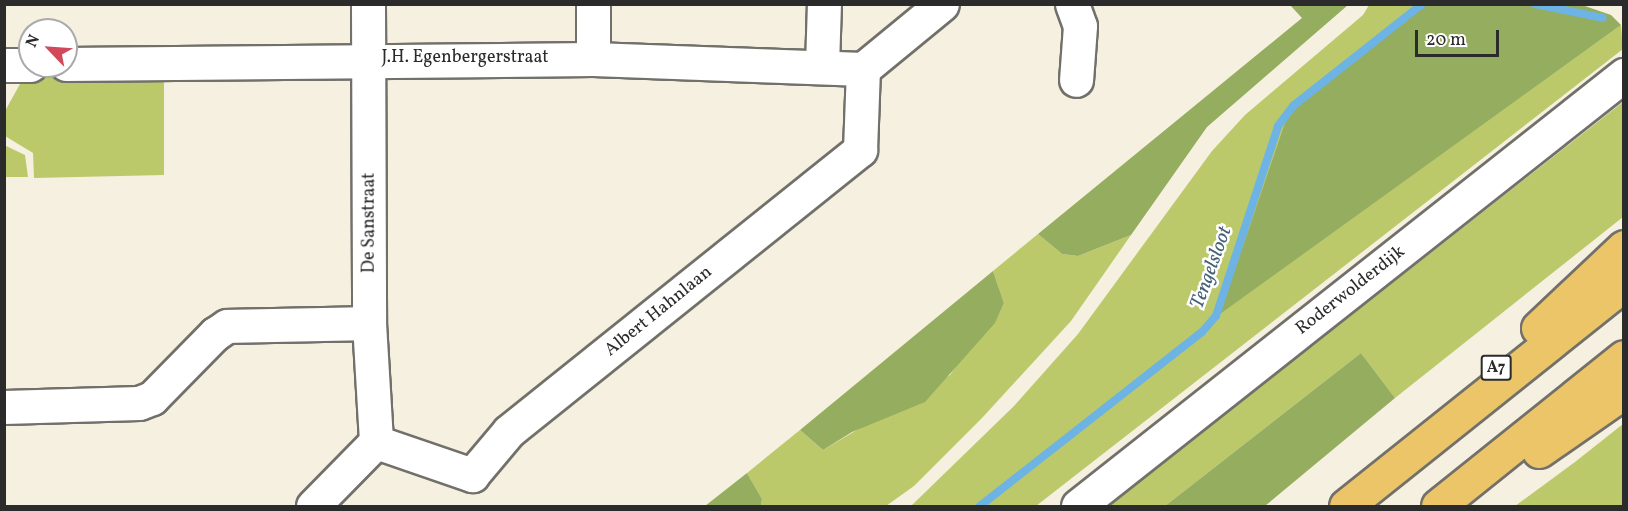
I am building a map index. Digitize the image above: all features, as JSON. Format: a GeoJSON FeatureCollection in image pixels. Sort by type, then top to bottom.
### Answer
{"type":"FeatureCollection","features":[{"type":"Feature","properties":{"kind":"highway","name":"A7"},"geometry":{"type":"LineString","coordinates":[[1357,497],[1623,247]]}},
{"type":"Feature","properties":{"kind":"highway","name":"A7"},"geometry":{"type":"LineString","coordinates":[[1357,497],[1623,284]]}},
{"type":"Feature","properties":{"kind":"highway"},"geometry":{"type":"LineString","coordinates":[[1438,507],[1623,357]]}},
{"type":"Feature","properties":{"kind":"highway"},"geometry":{"type":"LineString","coordinates":[[1459,507],[1623,392]]}},
{"type":"Feature","properties":{"kind":"street","name":"De Sanstraat"},"geometry":{"type":"LineString","coordinates":[[368,4],[369,323],[376,442]]}},
{"type":"Feature","properties":{"kind":"street"},"geometry":{"type":"LineString","coordinates":[[593,4],[593,59]]}},
{"type":"Feature","properties":{"kind":"street"},"geometry":{"type":"LineString","coordinates":[[822,66],[824,4]]}},
{"type":"Feature","properties":{"kind":"street"},"geometry":{"type":"LineString","coordinates":[[863,69],[942,4]]}},
{"type":"Feature","properties":{"kind":"street"},"geometry":{"type":"LineString","coordinates":[[1072,4],[1080,26],[1076,80]]}},
{"type":"Feature","properties":{"kind":"street","name":"J.H. Egenbergerstraat"},"geometry":{"type":"LineString","coordinates":[[78,64],[369,58],[593,59],[863,69]]}},
{"type":"Feature","properties":{"kind":"street","name":"Albert Hahnlaan"},"geometry":{"type":"LineString","coordinates":[[376,442],[472,475],[509,431],[860,150],[863,69]]}},
{"type":"Feature","properties":{"kind":"street","name":"Roderwolderdijk"},"geometry":{"type":"LineString","coordinates":[[1078,507],[1623,75]]}},
{"type":"Feature","properties":{"kind":"street"},"geometry":{"type":"LineString","coordinates":[[4,407],[139,403],[152,398],[214,334],[227,326],[369,323]]}},
{"type":"Feature","properties":{"kind":"street"},"geometry":{"type":"LineString","coordinates":[[313,507],[376,442]]}},
{"type":"Feature","properties":{"kind":"green space"},"geometry":{"type":"Polygon","coordinates":[[[1290,5],[1348,5],[1207,127],[1131,235],[1078,256],[1062,254],[1038,234],[1302,18],[1290,5]]]}},
{"type":"Feature","properties":{"kind":"green space"},"geometry":{"type":"Polygon","coordinates":[[[1369,5],[1423,5],[1289,111],[1231,305],[1621,25],[1623,49],[1036,506],[911,506],[1014,406],[1078,334],[1212,151],[1245,115],[1363,15],[1369,5]]]}},
{"type":"Feature","properties":{"kind":"green space"},"geometry":{"type":"Polygon","coordinates":[[[1423,5],[1582,5],[1611,15],[1621,25],[1220,314],[1289,111],[1423,5]]]}},
{"type":"Feature","properties":{"kind":"green space"},"geometry":{"type":"Polygon","coordinates":[[[78,75],[164,76],[164,175],[34,178],[33,153],[5,136],[5,111],[23,78],[78,78],[78,75]]]}},
{"type":"Feature","properties":{"kind":"green space"},"geometry":{"type":"Polygon","coordinates":[[[1623,102],[1623,217],[1395,398],[1361,353],[1165,506],[1108,506],[1623,102]]]}},
{"type":"Feature","properties":{"kind":"green space"},"geometry":{"type":"Polygon","coordinates":[[[4,145],[25,155],[28,177],[5,177],[4,145]]]}},
{"type":"Feature","properties":{"kind":"green space"},"geometry":{"type":"Polygon","coordinates":[[[1038,234],[1062,254],[1078,256],[1131,235],[1071,321],[982,418],[914,486],[886,506],[761,506],[762,499],[747,473],[800,430],[823,450],[950,375],[965,353],[995,322],[1004,303],[993,271],[1038,234]]]}},
{"type":"Feature","properties":{"kind":"green space"},"geometry":{"type":"Polygon","coordinates":[[[993,271],[1004,303],[995,323],[925,402],[852,432],[823,450],[800,430],[993,271]]]}},
{"type":"Feature","properties":{"kind":"green space"},"geometry":{"type":"Polygon","coordinates":[[[1361,353],[1395,398],[1265,506],[1165,506],[1361,353]]]}},
{"type":"Feature","properties":{"kind":"green space"},"geometry":{"type":"Polygon","coordinates":[[[1623,424],[1623,506],[1515,506],[1575,462],[1623,424]]]}},
{"type":"Feature","properties":{"kind":"green space"},"geometry":{"type":"Polygon","coordinates":[[[747,473],[762,499],[761,506],[705,506],[747,473]]]}},
{"type":"Feature","properties":{"kind":"waterway","name":"Tengelsloot"},"geometry":{"type":"LineString","coordinates":[[980,506],[1202,332],[1216,316],[1278,126],[1293,106],[1422,4]]}},
{"type":"Feature","properties":{"kind":"waterway","name":"Tengelsloot"},"geometry":{"type":"LineString","coordinates":[[1535,4],[1603,18]]}}]}
